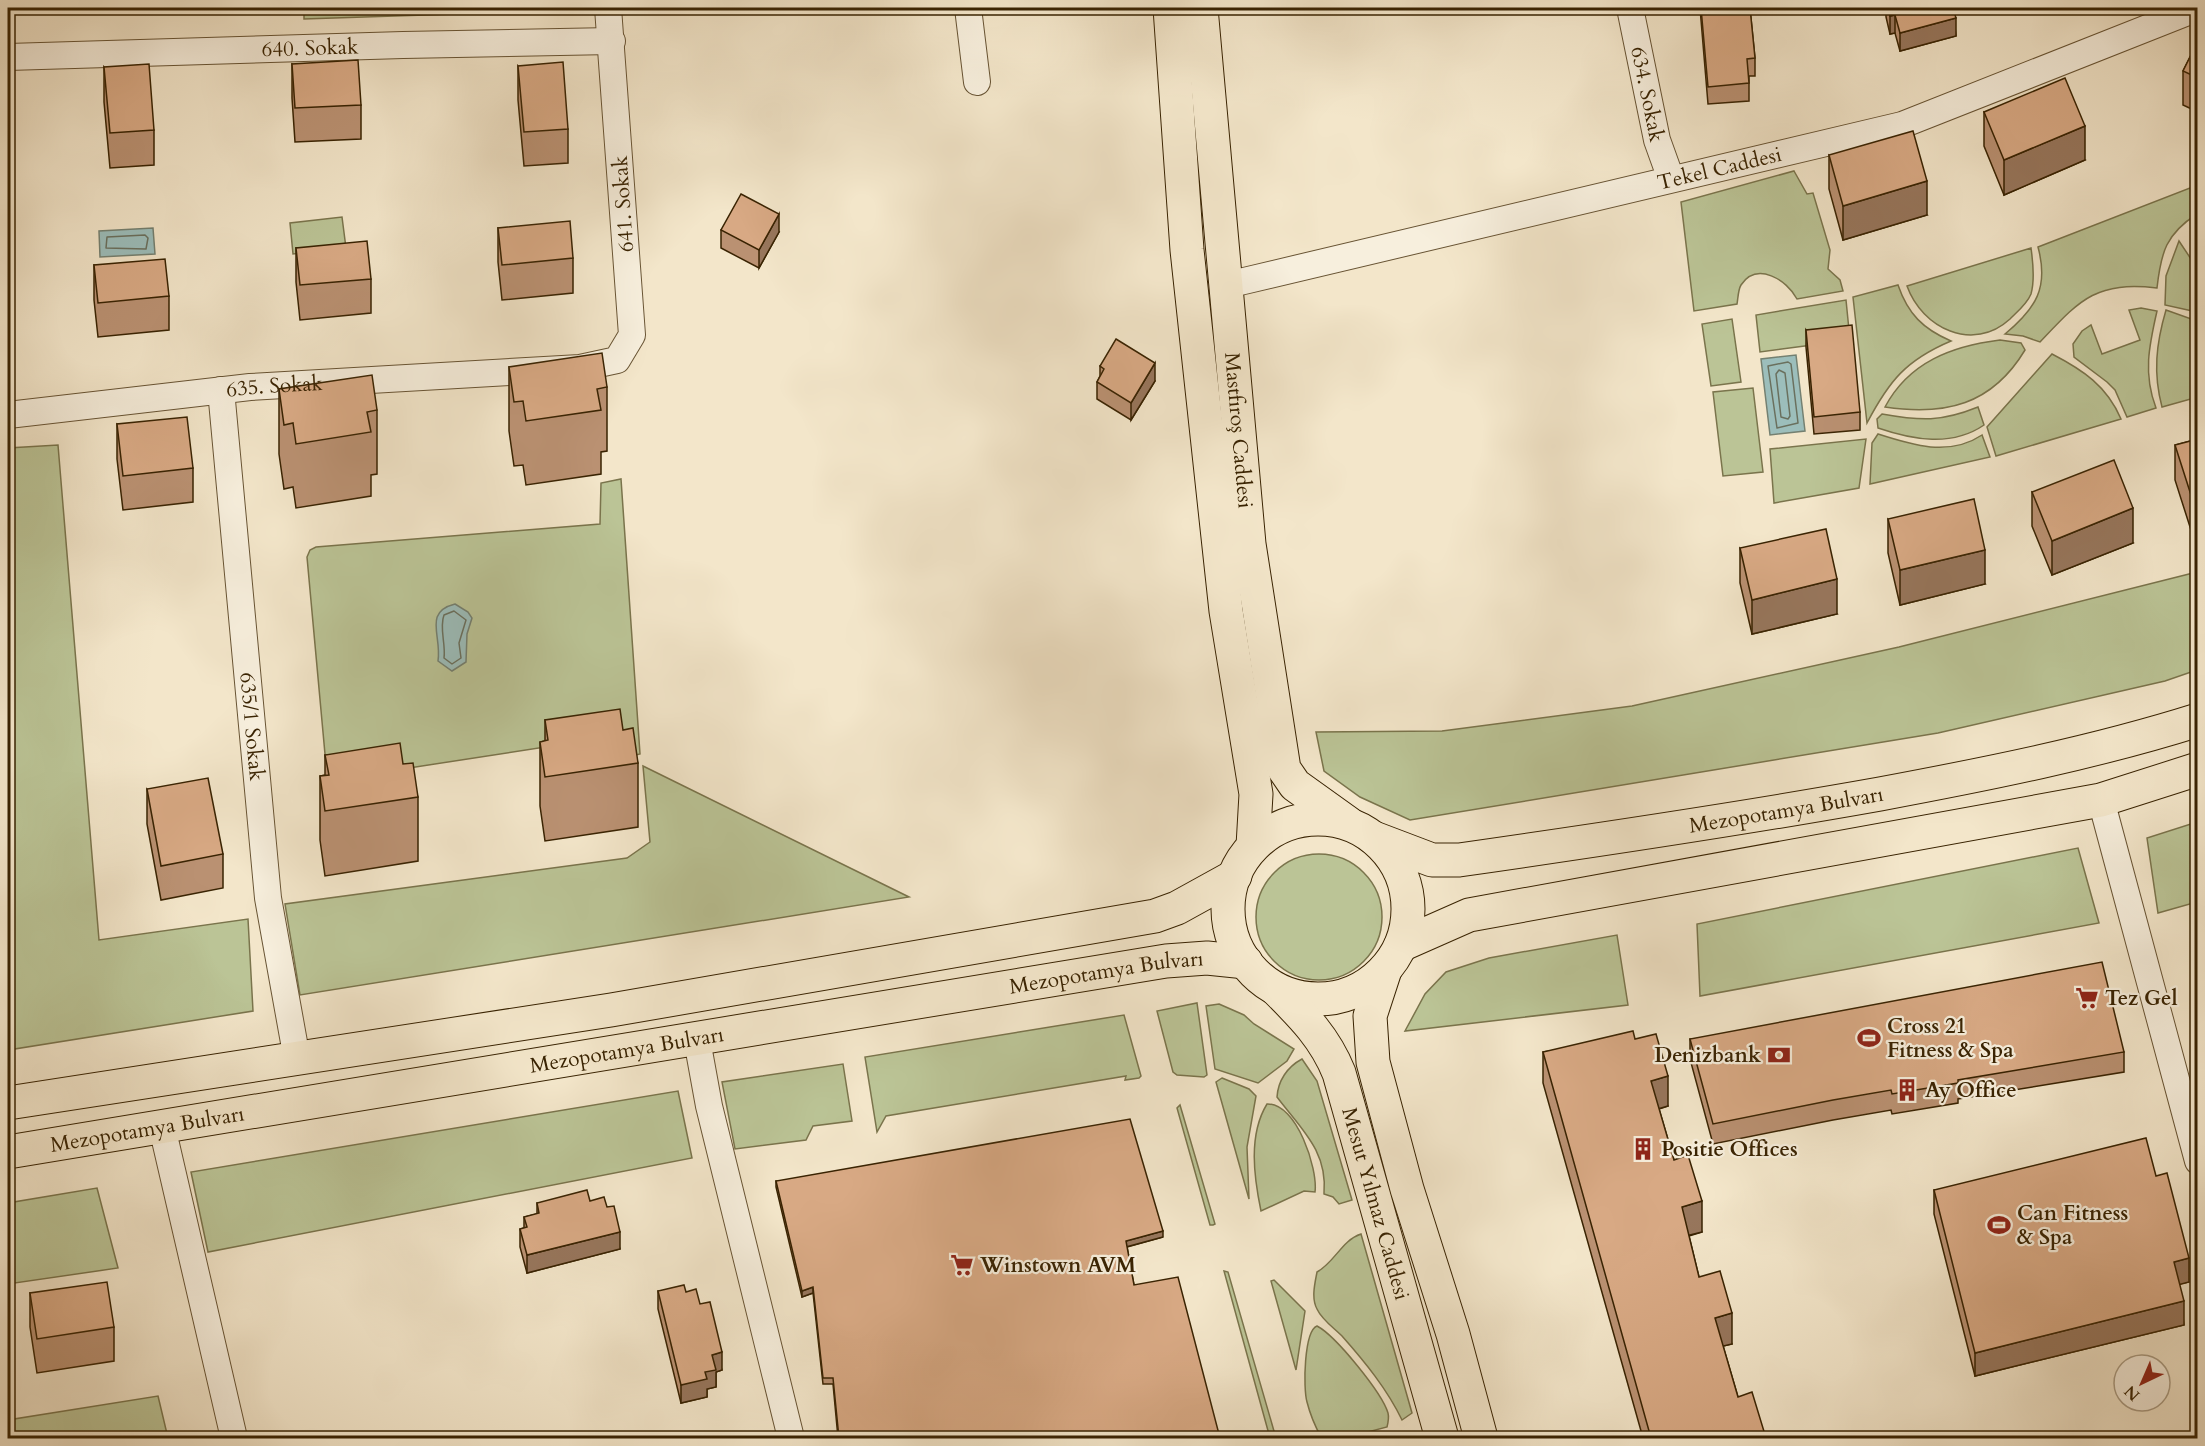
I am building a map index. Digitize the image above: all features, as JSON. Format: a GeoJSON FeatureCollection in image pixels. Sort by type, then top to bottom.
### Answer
{"type":"FeatureCollection","features":[{"type":"Feature","properties":{"kind":"main road","name":"Mastfıroş Caddesi"},"geometry":{"type":"LineString","coordinates":[[1170,8],[1187,250],[1226,610],[1256,794],[1253,846]]}},
{"type":"Feature","properties":{"kind":"main road","name":"Mastfıroş Caddesi"},"geometry":{"type":"LineString","coordinates":[[1201,8],[1249,544],[1284,769],[1295,785],[1361,830]]}},
{"type":"Feature","properties":{"kind":"main road","name":"Mezopotamya Bulvarı"},"geometry":{"type":"LineString","coordinates":[[1361,830],[1432,860],[1458,860],[1741,819],[1989,774],[2092,751],[2198,720]]}},
{"type":"Feature","properties":{"kind":"main road"},"geometry":{"type":"LineString","coordinates":[[1393,958],[1408,917],[1406,887],[1394,860],[1361,830],[1323,818],[1297,821],[1273,830],[1253,846],[1238,867],[1229,893],[1228,920],[1236,947],[1246,962],[1275,989],[1304,998],[1333,998],[1362,988],[1393,958],[1469,915],[2101,800],[2198,769]]}},
{"type":"Feature","properties":{"kind":"main road","name":"Mezopotamya Bulvarı"},"geometry":{"type":"LineString","coordinates":[[8,1103],[611,1010],[1155,916],[1177,908],[1235,876]]}},
{"type":"Feature","properties":{"kind":"main road","name":"Mezopotamya Bulvarı"},"geometry":{"type":"LineString","coordinates":[[8,1152],[1166,961],[1207,958],[1246,962]]}},
{"type":"Feature","properties":{"kind":"main road","name":"Mesut Yılmaz Caddesi"},"geometry":{"type":"LineString","coordinates":[[1393,958],[1370,1016],[1373,1062],[1407,1189],[1453,1334],[1481,1438]]}},
{"type":"Feature","properties":{"kind":"main road","name":"Mesut Yılmaz Caddesi"},"geometry":{"type":"LineString","coordinates":[[1275,989],[1316,1029],[1330,1051],[1339,1073],[1442,1438]]}},
{"type":"Feature","properties":{"kind":"street","name":"641. Sokak"},"geometry":{"type":"LineString","coordinates":[[580,368],[616,360],[632,335],[608,8]]}},
{"type":"Feature","properties":{"kind":"street"},"geometry":{"type":"LineString","coordinates":[[971,8],[977,82]]}},
{"type":"Feature","properties":{"kind":"street","name":"634. Sokak"},"geometry":{"type":"LineString","coordinates":[[1630,8],[1657,140],[1671,179]]}},
{"type":"Feature","properties":{"kind":"street","name":"Tekel Caddesi"},"geometry":{"type":"LineString","coordinates":[[1227,285],[1902,125],[2198,8]]}},
{"type":"Feature","properties":{"kind":"street","name":"640. Sokak"},"geometry":{"type":"LineString","coordinates":[[8,57],[612,41]]}},
{"type":"Feature","properties":{"kind":"street","name":"635. Sokak"},"geometry":{"type":"LineString","coordinates":[[8,415],[221,390],[580,368]]}},
{"type":"Feature","properties":{"kind":"street","name":"635/1 Sokak"},"geometry":{"type":"LineString","coordinates":[[221,390],[268,898],[297,1059]]}},
{"type":"Feature","properties":{"kind":"street"},"geometry":{"type":"LineString","coordinates":[[2101,800],[2198,1161]]}},
{"type":"Feature","properties":{"kind":"street"},"geometry":{"type":"LineString","coordinates":[[697,1040],[709,1106],[791,1438]]}},
{"type":"Feature","properties":{"kind":"street"},"geometry":{"type":"LineString","coordinates":[[162,1127],[234,1438]]}},
{"type":"Feature","properties":{"kind":"green space"},"geometry":{"type":"Polygon","coordinates":[[[304,8],[454,8],[455,14],[304,19],[304,8]]]}},
{"type":"Feature","properties":{"kind":"green space"},"geometry":{"type":"Polygon","coordinates":[[[1794,171],[1807,194],[1813,193],[1830,250],[1828,269],[1840,280],[1843,291],[1797,299],[1779,280],[1763,274],[1755,274],[1741,285],[1737,304],[1694,311],[1681,202],[1794,171]]]}},
{"type":"Feature","properties":{"kind":"green space"},"geometry":{"type":"Polygon","coordinates":[[[2195,186],[2197,214],[2178,229],[2167,245],[2163,254],[2157,288],[2118,288],[2090,297],[2066,315],[2040,342],[2023,336],[2005,334],[2032,306],[2041,286],[2041,261],[2038,247],[2195,186]]]}},
{"type":"Feature","properties":{"kind":"green space"},"geometry":{"type":"Polygon","coordinates":[[[342,217],[346,248],[293,254],[290,223],[342,217]]]}},
{"type":"Feature","properties":{"kind":"green space"},"geometry":{"type":"Polygon","coordinates":[[[2179,241],[2197,268],[2197,312],[2165,305],[2166,276],[2179,241]]]}},
{"type":"Feature","properties":{"kind":"green space"},"geometry":{"type":"Polygon","coordinates":[[[2031,248],[2033,277],[2029,298],[2010,319],[1996,329],[1980,334],[1965,335],[1936,324],[1914,301],[1907,286],[2031,248]]]}},
{"type":"Feature","properties":{"kind":"green space"},"geometry":{"type":"Polygon","coordinates":[[[1898,285],[1907,304],[1918,319],[1932,331],[1951,341],[1922,356],[1900,373],[1883,395],[1867,423],[1853,297],[1898,285]]]}},
{"type":"Feature","properties":{"kind":"green space"},"geometry":{"type":"Polygon","coordinates":[[[1846,300],[1850,340],[1760,352],[1756,315],[1846,300]]]}},
{"type":"Feature","properties":{"kind":"green space"},"geometry":{"type":"Polygon","coordinates":[[[2141,308],[2157,311],[2148,372],[2156,408],[2127,417],[2115,390],[2074,357],[2073,344],[2082,331],[2091,325],[2102,354],[2140,340],[2129,310],[2141,308]]]}},
{"type":"Feature","properties":{"kind":"green space"},"geometry":{"type":"Polygon","coordinates":[[[2166,310],[2197,321],[2198,397],[2162,407],[2157,382],[2157,358],[2166,310]]]}},
{"type":"Feature","properties":{"kind":"green space"},"geometry":{"type":"Polygon","coordinates":[[[1732,319],[1741,382],[1711,386],[1702,324],[1732,319]]]}},
{"type":"Feature","properties":{"kind":"green space"},"geometry":{"type":"Polygon","coordinates":[[[2000,340],[2021,343],[2025,350],[2012,369],[1982,395],[1947,407],[1928,410],[1885,407],[1906,378],[1934,359],[1965,347],[2000,340]]]}},
{"type":"Feature","properties":{"kind":"green space"},"geometry":{"type":"Polygon","coordinates":[[[2052,354],[2093,380],[2109,397],[2121,419],[1996,456],[1987,427],[2052,354]]]}},
{"type":"Feature","properties":{"kind":"green space"},"geometry":{"type":"Polygon","coordinates":[[[1753,388],[1763,472],[1723,476],[1713,392],[1753,388]]]}},
{"type":"Feature","properties":{"kind":"green space"},"geometry":{"type":"Polygon","coordinates":[[[1978,407],[1984,425],[1972,432],[1946,439],[1905,436],[1878,428],[1877,419],[1882,414],[1931,419],[1978,407]]]}},
{"type":"Feature","properties":{"kind":"green space"},"geometry":{"type":"Polygon","coordinates":[[[1878,434],[1930,447],[1957,446],[1982,435],[1990,457],[1870,484],[1872,443],[1878,434]]]}},
{"type":"Feature","properties":{"kind":"green space"},"geometry":{"type":"Polygon","coordinates":[[[1866,439],[1859,488],[1774,503],[1770,449],[1866,439]]]}},
{"type":"Feature","properties":{"kind":"green space"},"geometry":{"type":"Polygon","coordinates":[[[58,445],[99,940],[248,919],[253,1011],[8,1050],[8,448],[58,445]]]}},
{"type":"Feature","properties":{"kind":"green space"},"geometry":{"type":"Polygon","coordinates":[[[621,479],[640,754],[620,759],[616,736],[338,779],[326,765],[307,557],[310,550],[316,547],[600,524],[601,483],[621,479]]]}},
{"type":"Feature","properties":{"kind":"green space"},"geometry":{"type":"Polygon","coordinates":[[[2197,572],[2197,670],[2165,681],[1938,733],[1410,820],[1360,797],[1324,771],[1316,732],[1442,731],[1632,706],[1899,647],[2197,572]]]}},
{"type":"Feature","properties":{"kind":"green space"},"geometry":{"type":"Polygon","coordinates":[[[643,766],[909,897],[300,995],[285,904],[627,858],[650,842],[643,766]]]}},
{"type":"Feature","properties":{"kind":"green space"},"geometry":{"type":"Polygon","coordinates":[[[2197,822],[2197,902],[2158,913],[2147,838],[2197,822]]]}},
{"type":"Feature","properties":{"kind":"green space"},"geometry":{"type":"Polygon","coordinates":[[[2078,848],[2099,923],[1700,996],[1697,924],[2078,848]]]}},
{"type":"Feature","properties":{"kind":"green space"},"geometry":{"type":"Polygon","coordinates":[[[1319,854],[1343,859],[1364,872],[1377,893],[1382,917],[1377,941],[1364,962],[1343,975],[1319,980],[1295,975],[1274,962],[1261,941],[1256,917],[1261,893],[1274,872],[1295,859],[1319,854]]]}},
{"type":"Feature","properties":{"kind":"green space"},"geometry":{"type":"Polygon","coordinates":[[[1617,935],[1628,1005],[1405,1031],[1425,994],[1446,972],[1489,958],[1617,935]]]}},
{"type":"Feature","properties":{"kind":"green space"},"geometry":{"type":"Polygon","coordinates":[[[1197,1003],[1207,1075],[1204,1077],[1177,1075],[1173,1072],[1157,1011],[1197,1003]]]}},
{"type":"Feature","properties":{"kind":"green space"},"geometry":{"type":"Polygon","coordinates":[[[1219,1004],[1244,1015],[1254,1024],[1294,1049],[1287,1061],[1258,1083],[1215,1069],[1206,1006],[1219,1004]]]}},
{"type":"Feature","properties":{"kind":"green space"},"geometry":{"type":"Polygon","coordinates":[[[1124,1015],[1141,1076],[1139,1078],[1125,1080],[1126,1076],[886,1116],[877,1132],[865,1057],[1124,1015]]]}},
{"type":"Feature","properties":{"kind":"green space"},"geometry":{"type":"Polygon","coordinates":[[[1302,1059],[1317,1081],[1352,1200],[1339,1204],[1333,1197],[1324,1194],[1322,1165],[1317,1153],[1311,1141],[1277,1097],[1284,1075],[1302,1059]]]}},
{"type":"Feature","properties":{"kind":"green space"},"geometry":{"type":"Polygon","coordinates":[[[843,1064],[852,1121],[813,1126],[806,1140],[735,1149],[722,1082],[843,1064]]]}},
{"type":"Feature","properties":{"kind":"green space"},"geometry":{"type":"Polygon","coordinates":[[[1222,1078],[1249,1089],[1256,1096],[1247,1147],[1249,1199],[1216,1082],[1222,1078]]]}},
{"type":"Feature","properties":{"kind":"green space"},"geometry":{"type":"Polygon","coordinates":[[[678,1091],[692,1158],[208,1252],[191,1172],[678,1091]]]}},
{"type":"Feature","properties":{"kind":"green space"},"geometry":{"type":"Polygon","coordinates":[[[1267,1104],[1278,1107],[1288,1114],[1296,1125],[1313,1168],[1315,1192],[1304,1191],[1261,1211],[1254,1156],[1257,1129],[1267,1104]]]}},
{"type":"Feature","properties":{"kind":"green space"},"geometry":{"type":"Polygon","coordinates":[[[1180,1105],[1215,1224],[1213,1225],[1210,1225],[1177,1108],[1180,1105]]]}},
{"type":"Feature","properties":{"kind":"green space"},"geometry":{"type":"Polygon","coordinates":[[[97,1188],[118,1268],[8,1284],[8,1203],[97,1188]]]}},
{"type":"Feature","properties":{"kind":"green space"},"geometry":{"type":"Polygon","coordinates":[[[1361,1234],[1412,1413],[1402,1420],[1390,1397],[1375,1376],[1342,1336],[1322,1317],[1315,1305],[1314,1290],[1317,1272],[1329,1263],[1343,1246],[1361,1234]]]}},
{"type":"Feature","properties":{"kind":"green space"},"geometry":{"type":"Polygon","coordinates":[[[1224,1271],[1228,1272],[1276,1438],[1270,1438],[1224,1271]]]}},
{"type":"Feature","properties":{"kind":"green space"},"geometry":{"type":"Polygon","coordinates":[[[1274,1280],[1305,1311],[1296,1370],[1271,1281],[1274,1280]]]}},
{"type":"Feature","properties":{"kind":"green space"},"geometry":{"type":"Polygon","coordinates":[[[1317,1326],[1335,1341],[1368,1379],[1388,1413],[1387,1427],[1345,1438],[1321,1437],[1308,1406],[1305,1385],[1309,1338],[1317,1326]]]}},
{"type":"Feature","properties":{"kind":"green space"},"geometry":{"type":"Polygon","coordinates":[[[158,1396],[168,1438],[8,1438],[8,1420],[158,1396]]]}},
{"type":"Feature","properties":{"kind":"water"},"geometry":{"type":"Polygon","coordinates":[[[153,228],[155,254],[100,257],[99,231],[153,228]]]}},
{"type":"Feature","properties":{"kind":"water"},"geometry":{"type":"Polygon","coordinates":[[[1796,355],[1805,431],[1770,435],[1761,359],[1796,355]]]}},
{"type":"Feature","properties":{"kind":"water"},"geometry":{"type":"Polygon","coordinates":[[[455,604],[468,612],[472,618],[467,634],[466,662],[452,671],[438,661],[436,626],[439,613],[455,604]]]}},
{"type":"Feature","properties":{"kind":"building"},"geometry":{"type":"Polygon","coordinates":[[[1701,8],[1750,8],[1755,58],[1747,59],[1749,83],[1708,87],[1701,8]]]}},
{"type":"Feature","properties":{"kind":"building"},"geometry":{"type":"Polygon","coordinates":[[[1888,8],[1953,8],[1956,18],[1900,33],[1895,15],[1890,16],[1888,8]]]}},
{"type":"Feature","properties":{"kind":"building"},"geometry":{"type":"Polygon","coordinates":[[[2198,41],[2198,78],[2183,71],[2198,41]]]}},
{"type":"Feature","properties":{"kind":"building"},"geometry":{"type":"Polygon","coordinates":[[[358,60],[361,105],[295,108],[292,64],[358,60]]]}},
{"type":"Feature","properties":{"kind":"building"},"geometry":{"type":"Polygon","coordinates":[[[563,62],[568,129],[524,132],[518,66],[563,62]]]}},
{"type":"Feature","properties":{"kind":"building"},"geometry":{"type":"Polygon","coordinates":[[[149,64],[154,130],[110,133],[104,67],[149,64]]]}},
{"type":"Feature","properties":{"kind":"building"},"geometry":{"type":"Polygon","coordinates":[[[2065,78],[2085,126],[2004,160],[1984,112],[2065,78]]]}},
{"type":"Feature","properties":{"kind":"building"},"geometry":{"type":"Polygon","coordinates":[[[1913,131],[1927,181],[1843,206],[1829,155],[1913,131]]]}},
{"type":"Feature","properties":{"kind":"building"},"geometry":{"type":"Polygon","coordinates":[[[741,194],[779,214],[759,250],[721,230],[741,194]]]}},
{"type":"Feature","properties":{"kind":"building"},"geometry":{"type":"Polygon","coordinates":[[[570,221],[573,258],[502,265],[498,228],[570,221]]]}},
{"type":"Feature","properties":{"kind":"building"},"geometry":{"type":"Polygon","coordinates":[[[367,241],[371,279],[300,285],[296,248],[367,241]]]}},
{"type":"Feature","properties":{"kind":"building"},"geometry":{"type":"Polygon","coordinates":[[[165,259],[169,296],[98,303],[94,265],[165,259]]]}},
{"type":"Feature","properties":{"kind":"building"},"geometry":{"type":"Polygon","coordinates":[[[1852,325],[1860,412],[1814,417],[1806,330],[1852,325]]]}},
{"type":"Feature","properties":{"kind":"building"},"geometry":{"type":"Polygon","coordinates":[[[1116,339],[1155,363],[1131,403],[1097,382],[1104,369],[1100,366],[1116,339]]]}},
{"type":"Feature","properties":{"kind":"building"},"geometry":{"type":"Polygon","coordinates":[[[602,353],[607,387],[597,389],[601,410],[526,421],[523,401],[514,402],[509,367],[602,353]]]}},
{"type":"Feature","properties":{"kind":"building"},"geometry":{"type":"Polygon","coordinates":[[[372,375],[377,410],[367,412],[371,432],[296,444],[293,423],[284,425],[279,389],[372,375]]]}},
{"type":"Feature","properties":{"kind":"building"},"geometry":{"type":"Polygon","coordinates":[[[187,417],[193,468],[123,476],[117,424],[187,417]]]}},
{"type":"Feature","properties":{"kind":"building"},"geometry":{"type":"Polygon","coordinates":[[[2198,439],[2198,493],[2191,495],[2175,445],[2198,439]]]}},
{"type":"Feature","properties":{"kind":"building"},"geometry":{"type":"Polygon","coordinates":[[[2114,460],[2133,508],[2052,541],[2032,492],[2114,460]]]}},
{"type":"Feature","properties":{"kind":"building"},"geometry":{"type":"Polygon","coordinates":[[[1974,499],[1985,550],[1900,570],[1888,519],[1974,499]]]}},
{"type":"Feature","properties":{"kind":"building"},"geometry":{"type":"Polygon","coordinates":[[[1826,529],[1837,579],[1752,600],[1740,548],[1826,529]]]}},
{"type":"Feature","properties":{"kind":"building"},"geometry":{"type":"Polygon","coordinates":[[[620,709],[623,730],[633,728],[638,763],[545,777],[540,742],[548,740],[545,720],[620,709]]]}},
{"type":"Feature","properties":{"kind":"building"},"geometry":{"type":"Polygon","coordinates":[[[400,743],[403,764],[413,763],[418,797],[325,811],[320,776],[329,775],[325,755],[400,743]]]}},
{"type":"Feature","properties":{"kind":"building"},"geometry":{"type":"Polygon","coordinates":[[[208,778],[223,854],[161,866],[147,789],[208,778]]]}},
{"type":"Feature","properties":{"kind":"building"},"geometry":{"type":"Polygon","coordinates":[[[2102,962],[2124,1052],[1958,1080],[1958,1083],[1892,1094],[1891,1090],[1833,1100],[1713,1124],[1690,1039],[2102,962]]]}},
{"type":"Feature","properties":{"kind":"building"},"geometry":{"type":"Polygon","coordinates":[[[1633,1031],[1635,1039],[1656,1034],[1668,1076],[1651,1081],[1674,1160],[1688,1155],[1702,1201],[1682,1207],[1699,1277],[1720,1271],[1732,1313],[1715,1318],[1738,1397],[1752,1392],[1766,1438],[1651,1438],[1543,1052],[1633,1031]]]}},
{"type":"Feature","properties":{"kind":"building","name":"Winstown AVM"},"geometry":{"type":"Polygon","coordinates":[[[1130,1119],[1163,1231],[1126,1241],[1134,1285],[1178,1277],[1220,1438],[839,1438],[833,1378],[823,1378],[813,1287],[802,1291],[776,1181],[1130,1119]]]}},
{"type":"Feature","properties":{"kind":"building"},"geometry":{"type":"Polygon","coordinates":[[[2146,1138],[2156,1176],[2167,1173],[2189,1258],[2174,1262],[2184,1301],[1975,1353],[1934,1190],[2146,1138]]]}},
{"type":"Feature","properties":{"kind":"building"},"geometry":{"type":"Polygon","coordinates":[[[587,1190],[590,1201],[604,1197],[607,1207],[614,1206],[620,1232],[527,1255],[520,1229],[527,1227],[524,1217],[539,1213],[537,1203],[587,1190]]]}},
{"type":"Feature","properties":{"kind":"building"},"geometry":{"type":"Polygon","coordinates":[[[107,1282],[114,1327],[37,1339],[30,1293],[107,1282]]]}},
{"type":"Feature","properties":{"kind":"building"},"geometry":{"type":"Polygon","coordinates":[[[684,1285],[686,1292],[696,1289],[700,1304],[710,1302],[722,1352],[712,1355],[716,1370],[705,1372],[707,1379],[681,1385],[658,1291],[684,1285]]]}},
{"type":"Feature","properties":{"kind":"place","name":"Tez Gel"},"geometry":{"type":"Point","coordinates":[2087,998]}},
{"type":"Feature","properties":{"kind":"place","name":"Cross 21 Fitness & Spa"},"geometry":{"type":"Point","coordinates":[1869,1038]}},
{"type":"Feature","properties":{"kind":"place","name":"Denizbank"},"geometry":{"type":"Point","coordinates":[1779,1055]}},
{"type":"Feature","properties":{"kind":"place","name":"Ay Office"},"geometry":{"type":"Point","coordinates":[1907,1090]}},
{"type":"Feature","properties":{"kind":"place","name":"Positie Offices"},"geometry":{"type":"Point","coordinates":[1643,1149]}},
{"type":"Feature","properties":{"kind":"place","name":"Can Fitness & Spa"},"geometry":{"type":"Point","coordinates":[1999,1225]}},
{"type":"Feature","properties":{"kind":"place","name":"Winstown AVM"},"geometry":{"type":"Point","coordinates":[962,1265]}}]}
